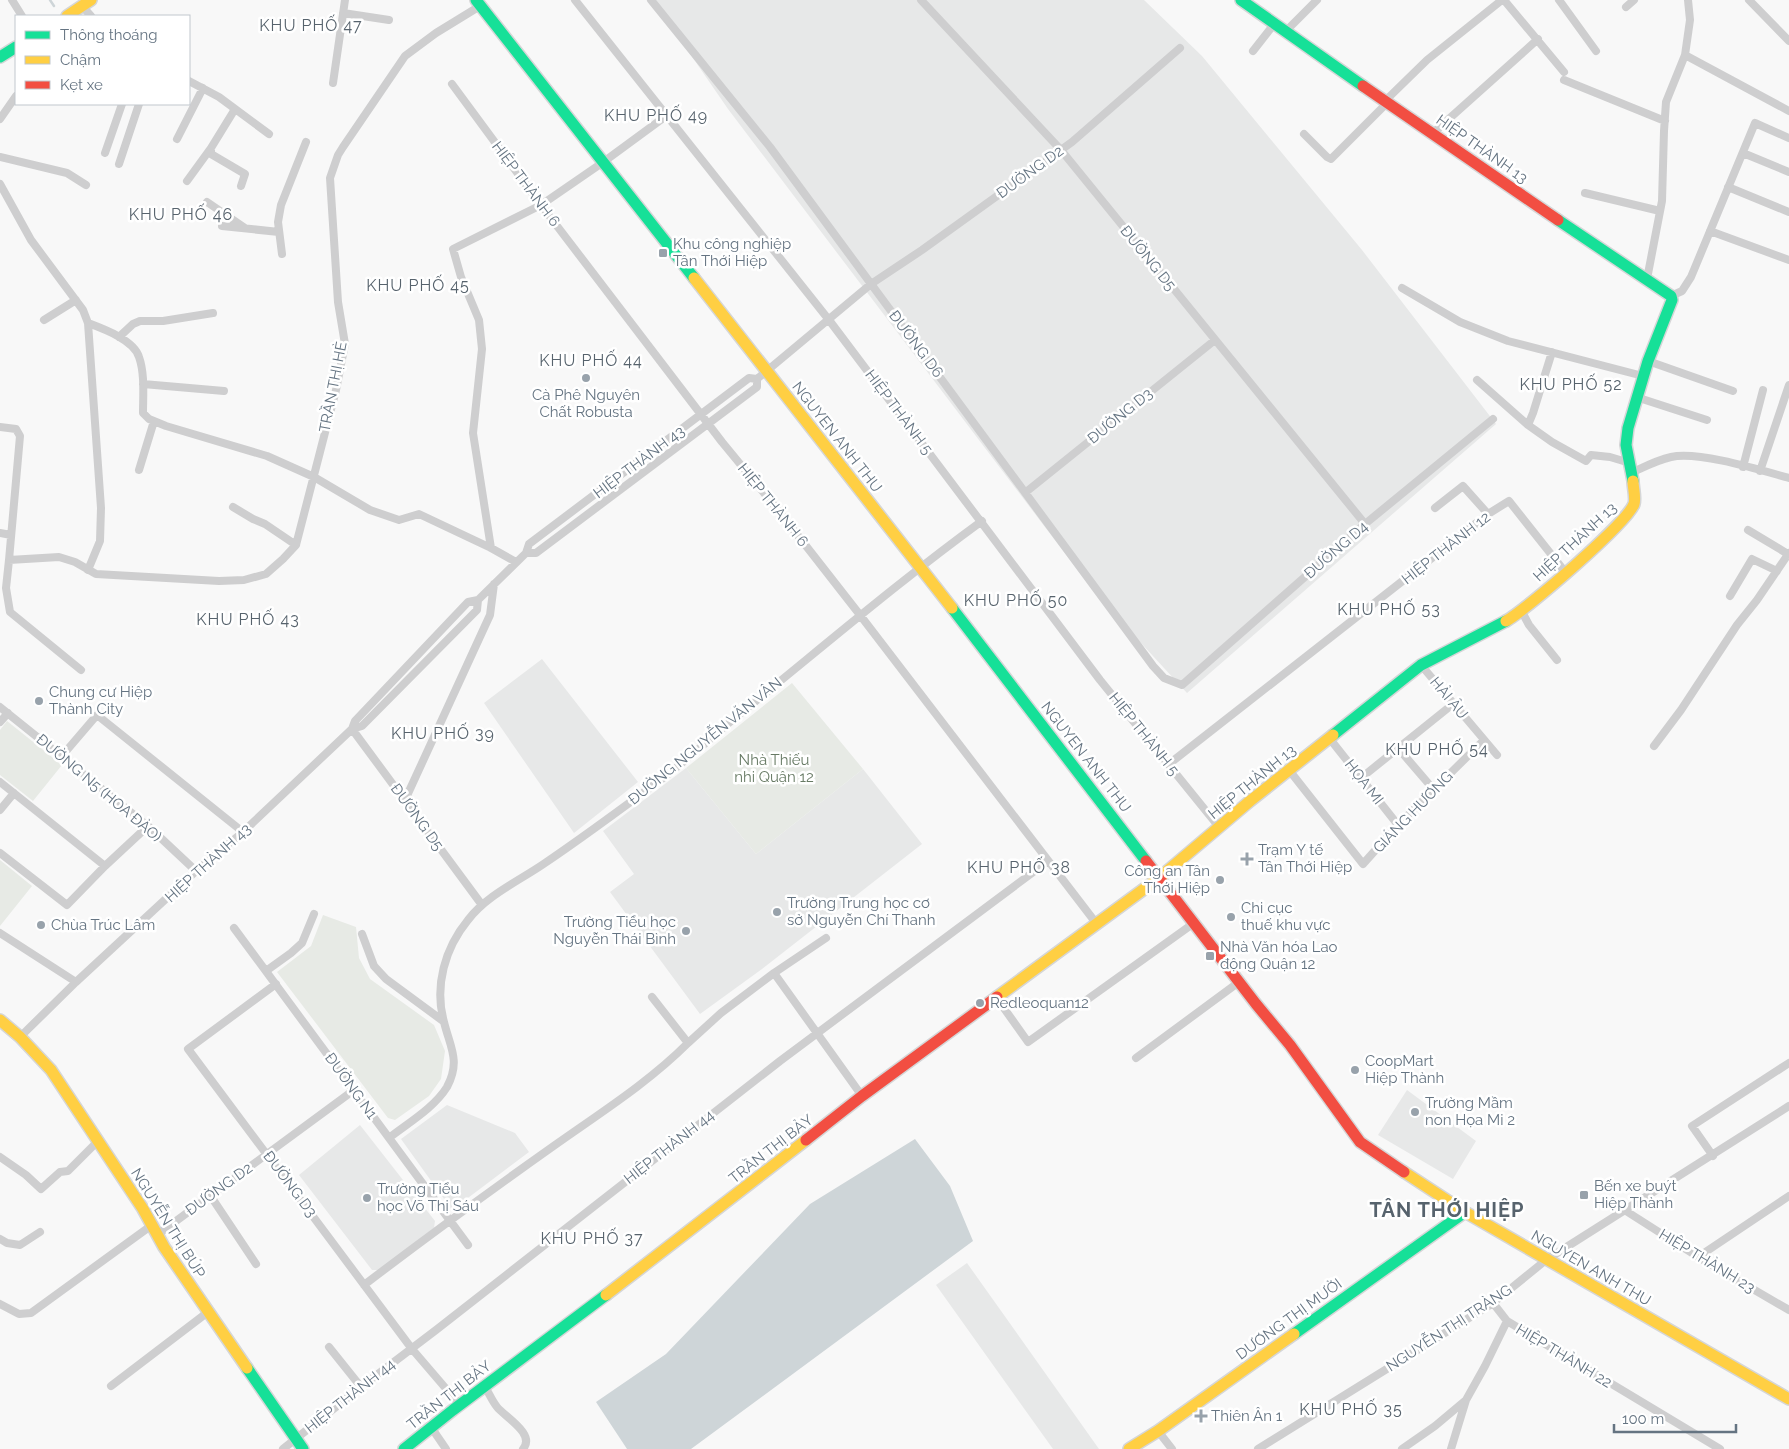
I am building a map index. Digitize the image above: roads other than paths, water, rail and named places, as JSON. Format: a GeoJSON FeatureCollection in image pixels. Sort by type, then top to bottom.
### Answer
{"type":"FeatureCollection","features":[{"type":"Feature","properties":{"kind":"street"},"geometry":{"type":"LineString","coordinates":[[12,0],[21,15]]}},
{"type":"Feature","properties":{"kind":"street"},"geometry":{"type":"LineString","coordinates":[[333,83],[345,0]]}},
{"type":"Feature","properties":{"kind":"street","name":"HIỆP THÀNH 5"},"geometry":{"type":"LineString","coordinates":[[575,0],[829,320],[1100,680],[1220,827]]}},
{"type":"Feature","properties":{"kind":"street","name":"ĐƯỜNG D6"},"geometry":{"type":"LineString","coordinates":[[651,0],[770,147],[1153,666],[1164,678],[1182,684]]}},
{"type":"Feature","properties":{"kind":"street","name":"ĐƯỜNG D5"},"geometry":{"type":"LineString","coordinates":[[921,0],[1061,150],[1365,524]]}},
{"type":"Feature","properties":{"kind":"street","name":"HIỆP THÀNH 13"},"geometry":{"type":"LineString","coordinates":[[1160,878],[1289,770],[1422,665],[1511,618],[1566,573],[1630,512],[1634,498],[1626,445],[1628,428],[1648,361],[1672,300],[1671,296],[1647,279],[1432,134],[1241,0]]}},
{"type":"Feature","properties":{"kind":"street"},"geometry":{"type":"LineString","coordinates":[[1286,31],[1317,0]]}},
{"type":"Feature","properties":{"kind":"street"},"geometry":{"type":"LineString","coordinates":[[1304,134],[1331,159],[1427,60],[1503,0],[1538,39],[1564,76],[1665,121]]}},
{"type":"Feature","properties":{"kind":"street"},"geometry":{"type":"LineString","coordinates":[[1558,0],[1596,51]]}},
{"type":"Feature","properties":{"kind":"street"},"geometry":{"type":"LineString","coordinates":[[1626,7],[1634,0]]}},
{"type":"Feature","properties":{"kind":"street"},"geometry":{"type":"LineString","coordinates":[[1647,279],[1662,201],[1666,102],[1685,55],[1690,20],[1688,0]]}},
{"type":"Feature","properties":{"kind":"street"},"geometry":{"type":"LineString","coordinates":[[1749,0],[1789,41]]}},
{"type":"Feature","properties":{"kind":"street"},"geometry":{"type":"LineString","coordinates":[[69,15],[87,3],[91,15]]}},
{"type":"Feature","properties":{"kind":"street","name":"NGUYEN ANH THU"},"geometry":{"type":"LineString","coordinates":[[478,3],[920,566],[1239,982],[1290,1045],[1360,1142],[1465,1212],[1789,1399]]}},
{"type":"Feature","properties":{"kind":"street","name":"TRẦN THỊ HÈ"},"geometry":{"type":"LineString","coordinates":[[9,560],[59,557],[75,562],[96,574],[219,581],[244,580],[266,574],[296,545],[336,390],[345,344],[338,302],[330,178],[338,155],[406,56],[478,3]]}},
{"type":"Feature","properties":{"kind":"street"},"geometry":{"type":"LineString","coordinates":[[343,13],[389,20]]}},
{"type":"Feature","properties":{"kind":"street"},"geometry":{"type":"LineString","coordinates":[[1253,51],[1275,23]]}},
{"type":"Feature","properties":{"kind":"street"},"geometry":{"type":"LineString","coordinates":[[1432,134],[1538,39]]}},
{"type":"Feature","properties":{"kind":"street"},"geometry":{"type":"LineString","coordinates":[[0,57],[15,48]]}},
{"type":"Feature","properties":{"kind":"street","name":"ĐƯỜNG D2"},"geometry":{"type":"LineString","coordinates":[[871,284],[922,250],[1061,150],[1180,48]]}},
{"type":"Feature","properties":{"kind":"street"},"geometry":{"type":"LineString","coordinates":[[1685,55],[1789,111]]}},
{"type":"Feature","properties":{"kind":"street"},"geometry":{"type":"LineString","coordinates":[[190,82],[219,96],[269,134]]}},
{"type":"Feature","properties":{"kind":"street","name":"HIỆP THÀNH 6"},"geometry":{"type":"LineString","coordinates":[[452,84],[701,414],[860,615],[1096,923]]}},
{"type":"Feature","properties":{"kind":"street"},"geometry":{"type":"LineString","coordinates":[[177,139],[203,88]]}},
{"type":"Feature","properties":{"kind":"street"},"geometry":{"type":"LineString","coordinates":[[0,119],[15,97]]}},
{"type":"Feature","properties":{"kind":"street"},"geometry":{"type":"LineString","coordinates":[[105,153],[122,105]]}},
{"type":"Feature","properties":{"kind":"street"},"geometry":{"type":"LineString","coordinates":[[120,164],[139,105]]}},
{"type":"Feature","properties":{"kind":"street"},"geometry":{"type":"LineString","coordinates":[[187,181],[211,148],[235,109]]}},
{"type":"Feature","properties":{"kind":"street"},"geometry":{"type":"LineString","coordinates":[[491,548],[473,433],[482,349],[479,320],[461,277],[453,249],[542,205],[666,116]]}},
{"type":"Feature","properties":{"kind":"street"},"geometry":{"type":"LineString","coordinates":[[1671,296],[1682,291],[1691,277],[1755,123],[1789,138]]}},
{"type":"Feature","properties":{"kind":"street"},"geometry":{"type":"LineString","coordinates":[[282,254],[278,222],[281,205],[306,142]]}},
{"type":"Feature","properties":{"kind":"street"},"geometry":{"type":"LineString","coordinates":[[211,148],[211,154],[245,174],[241,186]]}},
{"type":"Feature","properties":{"kind":"street"},"geometry":{"type":"LineString","coordinates":[[1743,153],[1789,172]]}},
{"type":"Feature","properties":{"kind":"street"},"geometry":{"type":"LineString","coordinates":[[0,157],[67,173],[86,185]]}},
{"type":"Feature","properties":{"kind":"street"},"geometry":{"type":"LineString","coordinates":[[0,184],[31,240],[83,310],[88,323],[101,508],[100,542],[88,570]]}},
{"type":"Feature","properties":{"kind":"street"},"geometry":{"type":"LineString","coordinates":[[1728,187],[1789,212]]}},
{"type":"Feature","properties":{"kind":"street"},"geometry":{"type":"LineString","coordinates":[[1585,193],[1660,211]]}},
{"type":"Feature","properties":{"kind":"street"},"geometry":{"type":"LineString","coordinates":[[207,202],[246,229]]}},
{"type":"Feature","properties":{"kind":"street"},"geometry":{"type":"LineString","coordinates":[[222,226],[279,232]]}},
{"type":"Feature","properties":{"kind":"street"},"geometry":{"type":"LineString","coordinates":[[1710,231],[1789,260]]}},
{"type":"Feature","properties":{"kind":"street","name":"HIỆP THÀNH 43"},"geometry":{"type":"LineString","coordinates":[[20,1037],[76,982],[196,871],[243,832],[352,730],[355,721],[468,602],[478,600],[526,553],[529,544],[749,378],[756,379],[766,372],[871,284]]}},
{"type":"Feature","properties":{"kind":"street"},"geometry":{"type":"LineString","coordinates":[[1402,288],[1460,322],[1508,341],[1643,376]]}},
{"type":"Feature","properties":{"kind":"street"},"geometry":{"type":"LineString","coordinates":[[44,320],[76,300]]}},
{"type":"Feature","properties":{"kind":"street"},"geometry":{"type":"LineString","coordinates":[[119,336],[133,324],[140,321],[163,321],[213,313]]}},
{"type":"Feature","properties":{"kind":"street"},"geometry":{"type":"LineString","coordinates":[[88,323],[119,336],[139,356],[143,384],[143,413],[149,419],[166,426],[267,456],[314,477],[370,510],[399,520],[419,514],[516,562]]}},
{"type":"Feature","properties":{"kind":"street","name":"ĐƯỜNG D3"},"geometry":{"type":"LineString","coordinates":[[1026,492],[1215,340]]}},
{"type":"Feature","properties":{"kind":"street"},"geometry":{"type":"LineString","coordinates":[[1528,425],[1552,352]]}},
{"type":"Feature","properties":{"kind":"street"},"geometry":{"type":"LineString","coordinates":[[1648,361],[1733,391]]}},
{"type":"Feature","properties":{"kind":"street","name":"HIỆP THÀNH 43"},"geometry":{"type":"LineString","coordinates":[[526,553],[536,553],[756,387],[756,379]]}},
{"type":"Feature","properties":{"kind":"street"},"geometry":{"type":"LineString","coordinates":[[1477,380],[1528,425],[1552,442],[1586,461],[1591,455],[1610,457],[1630,468],[1647,465],[1671,457],[1691,456],[1789,478]]}},
{"type":"Feature","properties":{"kind":"street"},"geometry":{"type":"LineString","coordinates":[[143,384],[224,391]]}},
{"type":"Feature","properties":{"kind":"street"},"geometry":{"type":"LineString","coordinates":[[1760,470],[1789,385]]}},
{"type":"Feature","properties":{"kind":"street"},"geometry":{"type":"LineString","coordinates":[[1743,467],[1763,390]]}},
{"type":"Feature","properties":{"kind":"street"},"geometry":{"type":"LineString","coordinates":[[1636,398],[1708,420]]}},
{"type":"Feature","properties":{"kind":"street","name":"ĐƯỜNG D4"},"geometry":{"type":"LineString","coordinates":[[1182,684],[1365,524],[1493,419]]}},
{"type":"Feature","properties":{"kind":"street"},"geometry":{"type":"LineString","coordinates":[[139,470],[154,421]]}},
{"type":"Feature","properties":{"kind":"street"},"geometry":{"type":"LineString","coordinates":[[0,427],[16,429],[20,436],[6,588],[10,612],[81,670]]}},
{"type":"Feature","properties":{"kind":"street"},"geometry":{"type":"LineString","coordinates":[[1435,508],[1463,486],[1488,514]]}},
{"type":"Feature","properties":{"kind":"street","name":"HIỆP THÀNH 12"},"geometry":{"type":"LineString","coordinates":[[1170,764],[1488,514],[1509,501],[1566,573]]}},
{"type":"Feature","properties":{"kind":"street"},"geometry":{"type":"LineString","coordinates":[[233,508],[265,524],[296,545]]}},
{"type":"Feature","properties":{"kind":"street","name":"ĐƯỜNG NGUYỄN VĂN VÂN"},"geometry":{"type":"LineString","coordinates":[[389,1138],[439,1099],[450,1080],[455,1062],[453,1048],[443,1020],[440,997],[442,976],[446,958],[455,938],[468,919],[482,905],[544,864],[665,776],[920,566],[982,521]]}},
{"type":"Feature","properties":{"kind":"street"},"geometry":{"type":"LineString","coordinates":[[1654,746],[1736,625],[1757,600],[1789,553],[1748,530]]}},
{"type":"Feature","properties":{"kind":"street"},"geometry":{"type":"LineString","coordinates":[[0,533],[10,534]]}},
{"type":"Feature","properties":{"kind":"street"},"geometry":{"type":"LineString","coordinates":[[1730,596],[1752,559],[1777,571]]}},
{"type":"Feature","properties":{"kind":"street"},"geometry":{"type":"LineString","coordinates":[[405,800],[490,615],[494,584]]}},
{"type":"Feature","properties":{"kind":"street"},"geometry":{"type":"LineString","coordinates":[[1521,610],[1556,660]]}},
{"type":"Feature","properties":{"kind":"street","name":"HẢI ÂU"},"geometry":{"type":"LineString","coordinates":[[1422,665],[1496,755]]}},
{"type":"Feature","properties":{"kind":"street"},"geometry":{"type":"LineString","coordinates":[[1361,778],[1453,704]]}},
{"type":"Feature","properties":{"kind":"street","name":"ĐƯỜNG N5 (HOA ĐÀO)"},"geometry":{"type":"LineString","coordinates":[[0,707],[148,826],[196,871]]}},
{"type":"Feature","properties":{"kind":"street"},"geometry":{"type":"LineString","coordinates":[[0,722],[8,713]]}},
{"type":"Feature","properties":{"kind":"street"},"geometry":{"type":"LineString","coordinates":[[62,756],[97,715],[243,832]]}},
{"type":"Feature","properties":{"kind":"street","name":"ĐƯỜNG D5"},"geometry":{"type":"LineString","coordinates":[[352,730],[482,905]]}},
{"type":"Feature","properties":{"kind":"street","name":"HỌA MI"},"geometry":{"type":"LineString","coordinates":[[1330,739],[1398,826]]}},
{"type":"Feature","properties":{"kind":"street","name":"GIÁNG HƯƠNG"},"geometry":{"type":"LineString","coordinates":[[1289,770],[1362,864],[1484,740]]}},
{"type":"Feature","properties":{"kind":"street"},"geometry":{"type":"LineString","coordinates":[[1398,748],[1434,790]]}},
{"type":"Feature","properties":{"kind":"street"},"geometry":{"type":"LineString","coordinates":[[0,782],[105,866]]}},
{"type":"Feature","properties":{"kind":"street"},"geometry":{"type":"LineString","coordinates":[[0,810],[14,793]]}},
{"type":"Feature","properties":{"kind":"street"},"geometry":{"type":"LineString","coordinates":[[0,853],[67,905],[148,826]]}},
{"type":"Feature","properties":{"kind":"street","name":"HIỆP THÀNH 44"},"geometry":{"type":"LineString","coordinates":[[284,1449],[817,1033],[1048,861]]}},
{"type":"Feature","properties":{"kind":"street","name":"TRẦN THỊ BẢY"},"geometry":{"type":"LineString","coordinates":[[404,1449],[658,1256],[862,1096],[1160,878]]}},
{"type":"Feature","properties":{"kind":"street"},"geometry":{"type":"LineString","coordinates":[[266,971],[291,954],[302,943],[314,914]]}},
{"type":"Feature","properties":{"kind":"street"},"geometry":{"type":"LineString","coordinates":[[996,997],[1028,1042],[1194,923]]}},
{"type":"Feature","properties":{"kind":"street","name":"ĐƯỜNG N1"},"geometry":{"type":"LineString","coordinates":[[234,928],[468,1246]]}},
{"type":"Feature","properties":{"kind":"street"},"geometry":{"type":"LineString","coordinates":[[0,933],[76,982]]}},
{"type":"Feature","properties":{"kind":"street"},"geometry":{"type":"LineString","coordinates":[[362,934],[374,966],[386,979],[443,1020]]}},
{"type":"Feature","properties":{"kind":"street"},"geometry":{"type":"LineString","coordinates":[[364,1285],[449,1220],[613,1106],[672,1060],[721,1013],[774,972],[826,938]]}},
{"type":"Feature","properties":{"kind":"street"},"geometry":{"type":"LineString","coordinates":[[774,972],[862,1096]]}},
{"type":"Feature","properties":{"kind":"street"},"geometry":{"type":"LineString","coordinates":[[1136,1058],[1239,982]]}},
{"type":"Feature","properties":{"kind":"street","name":"ĐƯỜNG D3"},"geometry":{"type":"LineString","coordinates":[[276,984],[188,1049],[412,1349],[460,1405]]}},
{"type":"Feature","properties":{"kind":"street"},"geometry":{"type":"LineString","coordinates":[[652,997],[688,1043]]}},
{"type":"Feature","properties":{"kind":"street","name":"NGUYỄN THỊ BÚP"},"geometry":{"type":"LineString","coordinates":[[0,1020],[20,1037],[51,1070],[208,1312],[303,1449]]}},
{"type":"Feature","properties":{"kind":"street"},"geometry":{"type":"LineString","coordinates":[[1713,1156],[1692,1126],[1789,1063]]}},
{"type":"Feature","properties":{"kind":"street","name":"ĐƯỜNG D2"},"geometry":{"type":"LineString","coordinates":[[0,1304],[19,1314],[30,1312],[210,1195],[354,1090]]}},
{"type":"Feature","properties":{"kind":"street","name":"NGUYỄN THỊ TRÀNG"},"geometry":{"type":"LineString","coordinates":[[1258,1449],[1492,1302],[1546,1260],[1713,1156],[1789,1106]]}},
{"type":"Feature","properties":{"kind":"street"},"geometry":{"type":"LineString","coordinates":[[0,1157],[26,1175],[41,1189],[60,1172],[68,1171],[98,1141]]}},
{"type":"Feature","properties":{"kind":"street"},"geometry":{"type":"LineString","coordinates":[[210,1195],[256,1264]]}},
{"type":"Feature","properties":{"kind":"street"},"geometry":{"type":"LineString","coordinates":[[1698,1256],[1789,1196]]}},
{"type":"Feature","properties":{"kind":"street","name":"HIỆP THÀNH 23"},"geometry":{"type":"LineString","coordinates":[[1626,1211],[1789,1310]]}},
{"type":"Feature","properties":{"kind":"street","name":"DƯƠNG THỊ MƯỜI"},"geometry":{"type":"LineString","coordinates":[[1129,1449],[1158,1431],[1465,1212]]}},
{"type":"Feature","properties":{"kind":"street"},"geometry":{"type":"LineString","coordinates":[[0,1239],[14,1245],[20,1245],[40,1232]]}},
{"type":"Feature","properties":{"kind":"street","name":"HIỆP THÀNH 22"},"geometry":{"type":"LineString","coordinates":[[1492,1302],[1507,1321],[1720,1449]]}},
{"type":"Feature","properties":{"kind":"street"},"geometry":{"type":"LineString","coordinates":[[111,1386],[208,1312]]}},
{"type":"Feature","properties":{"kind":"street"},"geometry":{"type":"LineString","coordinates":[[1451,1449],[1466,1400],[1507,1321]]}},
{"type":"Feature","properties":{"kind":"street"},"geometry":{"type":"LineString","coordinates":[[329,1347],[361,1387]]}},
{"type":"Feature","properties":{"kind":"street"},"geometry":{"type":"LineString","coordinates":[[485,1387],[498,1408],[519,1426],[527,1441],[523,1449]]}},
{"type":"Feature","properties":{"kind":"street"},"geometry":{"type":"LineString","coordinates":[[1402,1449],[1435,1426],[1466,1400]]}},
{"type":"Feature","properties":{"kind":"street"},"geometry":{"type":"LineString","coordinates":[[432,1427],[446,1449]]}},
{"type":"Feature","properties":{"kind":"street"},"geometry":{"type":"LineString","coordinates":[[1158,1431],[1172,1449]]}},
{"type":"Feature","properties":{"kind":"waterway"},"geometry":{"type":"LineString","coordinates":[[50,0],[54,6]]}},
{"type":"Feature","properties":{"kind":"place","name":"Khu công nghiệp Tân Thới Hiệp"},"geometry":{"type":"Point","coordinates":[663,253]}},
{"type":"Feature","properties":{"kind":"place","name":"Cà Phê Nguyên Chất Robusta"},"geometry":{"type":"Point","coordinates":[586,378]}},
{"type":"Feature","properties":{"kind":"place","name":"Chung cư Hiệp Thành City"},"geometry":{"type":"Point","coordinates":[39,701]}},
{"type":"Feature","properties":{"kind":"place","name":"Trạm Y tế Tân Thới Hiệp"},"geometry":{"type":"Point","coordinates":[1247,859]}},
{"type":"Feature","properties":{"kind":"place","name":"Công an Tân Thới Hiệp"},"geometry":{"type":"Point","coordinates":[1220,880]}},
{"type":"Feature","properties":{"kind":"place","name":"Trường Trung học cơ sở Nguyễn Chí Thanh"},"geometry":{"type":"Point","coordinates":[777,912]}},
{"type":"Feature","properties":{"kind":"place","name":"Chi cục thuế khu vực"},"geometry":{"type":"Point","coordinates":[1231,917]}},
{"type":"Feature","properties":{"kind":"place","name":"Chùa Trúc Lâm"},"geometry":{"type":"Point","coordinates":[41,925]}},
{"type":"Feature","properties":{"kind":"place","name":"Trường Tiểu học Nguyễn Thái Bình"},"geometry":{"type":"Point","coordinates":[686,931]}},
{"type":"Feature","properties":{"kind":"place","name":"Nhà Văn hóa Lao động Quận 12"},"geometry":{"type":"Point","coordinates":[1210,956]}},
{"type":"Feature","properties":{"kind":"place","name":"Redleoquan12"},"geometry":{"type":"Point","coordinates":[980,1003]}},
{"type":"Feature","properties":{"kind":"place","name":"CoopMart Hiệp Thành"},"geometry":{"type":"Point","coordinates":[1355,1070]}},
{"type":"Feature","properties":{"kind":"place","name":"Trường Mầm non Họa Mi 2"},"geometry":{"type":"Point","coordinates":[1415,1112]}},
{"type":"Feature","properties":{"kind":"place","name":"Bến xe buýt Hiệp Thành"},"geometry":{"type":"Point","coordinates":[1584,1195]}},
{"type":"Feature","properties":{"kind":"place","name":"Trường Tiểu học Võ Thị Sáu"},"geometry":{"type":"Point","coordinates":[367,1198]}},
{"type":"Feature","properties":{"kind":"place","name":"Thiên Ân 1"},"geometry":{"type":"Point","coordinates":[1201,1416]}},
{"type":"Feature","properties":{"kind":"district","name":"KHU PHỐ 47"},"geometry":{"type":"Point","coordinates":[311,25]}},
{"type":"Feature","properties":{"kind":"district","name":"KHU PHỐ 49"},"geometry":{"type":"Point","coordinates":[656,115]}},
{"type":"Feature","properties":{"kind":"district","name":"KHU PHỐ 46"},"geometry":{"type":"Point","coordinates":[181,214]}},
{"type":"Feature","properties":{"kind":"district","name":"KHU PHỐ 45"},"geometry":{"type":"Point","coordinates":[418,285]}},
{"type":"Feature","properties":{"kind":"district","name":"KHU PHỐ 44"},"geometry":{"type":"Point","coordinates":[591,360]}},
{"type":"Feature","properties":{"kind":"district","name":"KHU PHỐ 52"},"geometry":{"type":"Point","coordinates":[1571,384]}},
{"type":"Feature","properties":{"kind":"district","name":"KHU PHỐ 50"},"geometry":{"type":"Point","coordinates":[1016,600]}},
{"type":"Feature","properties":{"kind":"district","name":"KHU PHỐ 53"},"geometry":{"type":"Point","coordinates":[1389,609]}},
{"type":"Feature","properties":{"kind":"district","name":"KHU PHỐ 43"},"geometry":{"type":"Point","coordinates":[248,619]}},
{"type":"Feature","properties":{"kind":"district","name":"KHU PHỐ 39"},"geometry":{"type":"Point","coordinates":[443,733]}},
{"type":"Feature","properties":{"kind":"district","name":"KHU PHỐ 54"},"geometry":{"type":"Point","coordinates":[1437,749]}},
{"type":"Feature","properties":{"kind":"district","name":"KHU PHỐ 38"},"geometry":{"type":"Point","coordinates":[1019,867]}},
{"type":"Feature","properties":{"kind":"district","name":"TÂN THỚI HIỆP"},"geometry":{"type":"Point","coordinates":[1447,1210]}},
{"type":"Feature","properties":{"kind":"district","name":"KHU PHỐ 37"},"geometry":{"type":"Point","coordinates":[592,1238]}},
{"type":"Feature","properties":{"kind":"district","name":"KHU PHỐ 35"},"geometry":{"type":"Point","coordinates":[1351,1409]}},
{"type":"Feature","properties":{"kind":"park label","name":"Nhà Thiếu nhi Quận 12"},"geometry":{"type":"Point","coordinates":[774,768]}}]}
